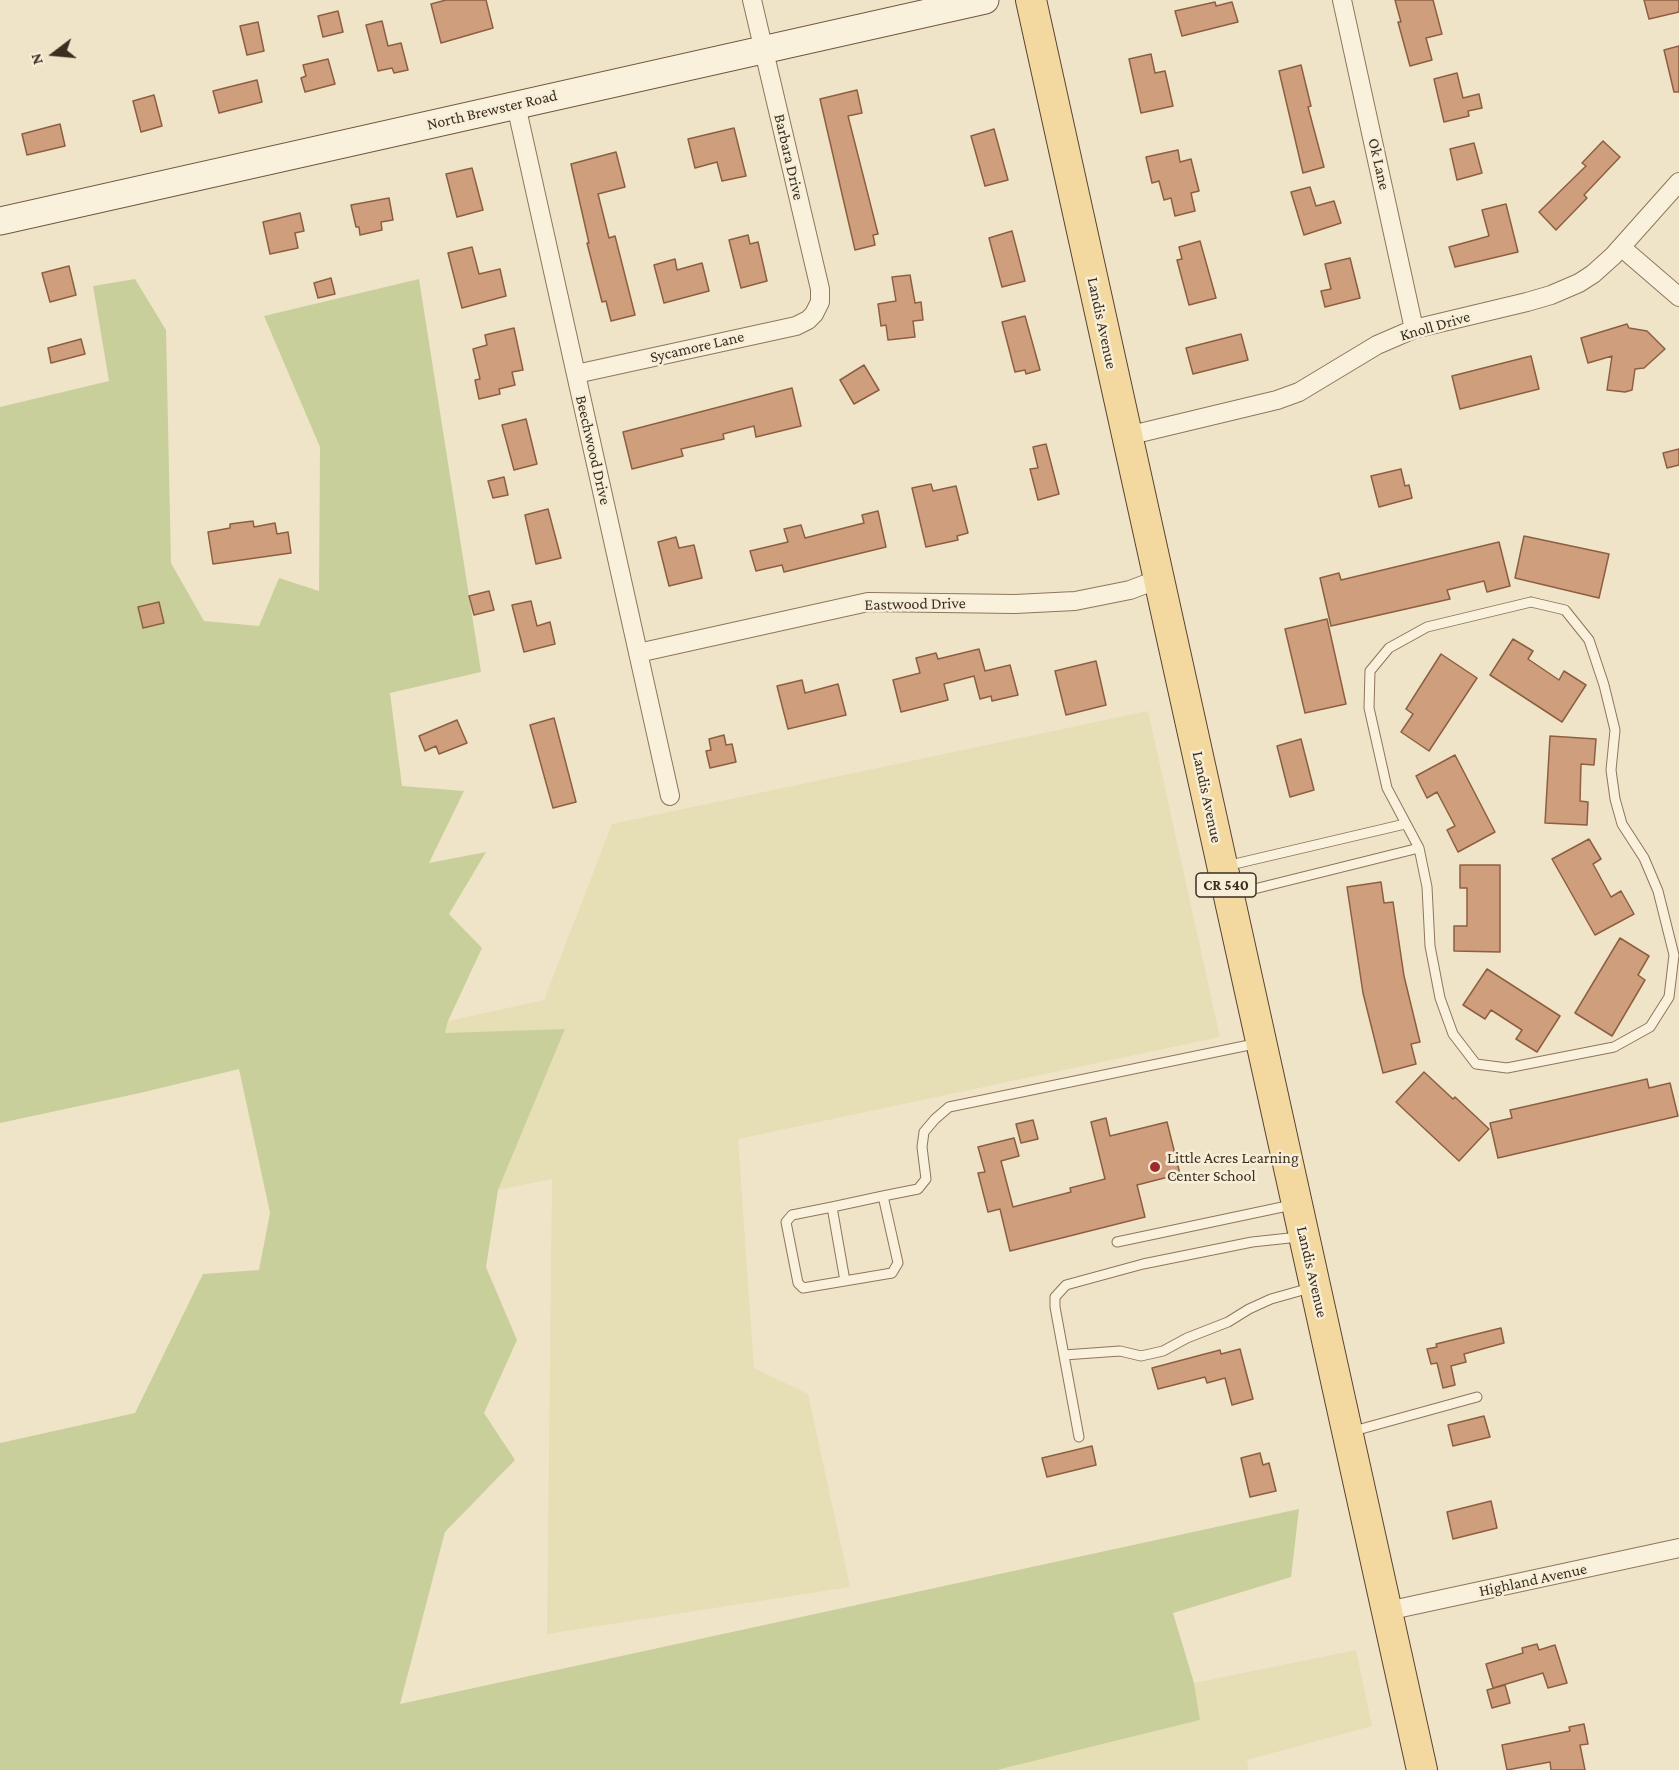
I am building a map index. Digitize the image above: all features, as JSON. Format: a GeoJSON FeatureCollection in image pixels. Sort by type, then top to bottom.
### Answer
{"type":"FeatureCollection","features":[{"type":"Feature","properties":{"kind":"main road","name":"North Brewster Road"},"geometry":{"type":"LineString","coordinates":[[0,221],[985,0]]}},
{"type":"Feature","properties":{"kind":"main road","name":"Landis Avenue"},"geometry":{"type":"LineString","coordinates":[[1031,0],[1422,1770]]}},
{"type":"Feature","properties":{"kind":"street","name":"Barbara Drive"},"geometry":{"type":"LineString","coordinates":[[752,0],[820,290],[820,302],[814,314]]}},
{"type":"Feature","properties":{"kind":"street","name":"Ok Lane"},"geometry":{"type":"LineString","coordinates":[[1342,0],[1414,329]]}},
{"type":"Feature","properties":{"kind":"street","name":"Beechwood Drive"},"geometry":{"type":"LineString","coordinates":[[516,105],[670,796]]}},
{"type":"Feature","properties":{"kind":"street","name":"Knoll Drive"},"geometry":{"type":"LineString","coordinates":[[1127,436],[1288,396],[1299,392],[1377,345],[1414,329],[1551,295],[1579,283],[1593,274],[1621,247],[1679,182]]}},
{"type":"Feature","properties":{"kind":"street"},"geometry":{"type":"LineString","coordinates":[[1621,247],[1679,297]]}},
{"type":"Feature","properties":{"kind":"street","name":"Sycamore Lane"},"geometry":{"type":"LineString","coordinates":[[576,375],[796,326],[814,314]]}},
{"type":"Feature","properties":{"kind":"street","name":"Eastwood Drive"},"geometry":{"type":"LineString","coordinates":[[638,653],[868,602],[1015,604],[1075,601],[1130,590],[1159,579]]}},
{"type":"Feature","properties":{"kind":"street","name":"Highland Avenue"},"geometry":{"type":"LineString","coordinates":[[1387,1611],[1679,1548]]}},
{"type":"Feature","properties":{"kind":"lane"},"geometry":{"type":"LineString","coordinates":[[1531,602],[1565,610],[1589,640],[1604,686],[1615,730],[1611,770],[1615,799],[1622,824],[1644,858],[1658,891],[1674,955],[1669,997],[1650,1027],[1614,1047],[1507,1068],[1476,1064],[1453,1034],[1440,998],[1430,946],[1428,887],[1419,848],[1405,824],[1387,788],[1369,708],[1370,671],[1389,648],[1427,627],[1531,602]]}},
{"type":"Feature","properties":{"kind":"lane"},"geometry":{"type":"LineString","coordinates":[[1225,881],[1405,824]]}},
{"type":"Feature","properties":{"kind":"lane"},"geometry":{"type":"LineString","coordinates":[[1225,881],[1419,848]]}},
{"type":"Feature","properties":{"kind":"lane"},"geometry":{"type":"LineString","coordinates":[[883,1196],[898,1263],[892,1273],[803,1288],[798,1283],[786,1222],[792,1215],[883,1196],[918,1190],[926,1179],[922,1148],[924,1132],[949,1107],[1261,1043]]}},
{"type":"Feature","properties":{"kind":"lane"},"geometry":{"type":"LineString","coordinates":[[1117,1242],[1297,1204]]}},
{"type":"Feature","properties":{"kind":"lane"},"geometry":{"type":"LineString","coordinates":[[832,1207],[845,1281]]}},
{"type":"Feature","properties":{"kind":"lane"},"geometry":{"type":"LineString","coordinates":[[1078,1437],[1055,1307],[1055,1297],[1066,1285],[1143,1264],[1252,1242],[1304,1236]]}},
{"type":"Feature","properties":{"kind":"lane"},"geometry":{"type":"LineString","coordinates":[[1064,1355],[1120,1351],[1142,1356],[1163,1351],[1187,1338],[1228,1322],[1271,1299],[1316,1286]]}},
{"type":"Feature","properties":{"kind":"lane"},"geometry":{"type":"LineString","coordinates":[[1348,1432],[1477,1397]]}},
{"type":"Feature","properties":{"kind":"shaded area"},"geometry":{"type":"Polygon","coordinates":[[[1148,711],[1220,1037],[738,1139],[754,1368],[808,1394],[850,1587],[547,1634],[552,1179],[498,1190],[565,1029],[445,1034],[448,1021],[544,1000],[612,824],[1148,711]]]}},
{"type":"Feature","properties":{"kind":"shaded area"},"geometry":{"type":"Polygon","coordinates":[[[1356,1650],[1372,1726],[1247,1760],[1249,1770],[997,1770],[1200,1720],[1194,1683],[1356,1650]]]}},
{"type":"Feature","properties":{"kind":"green space"},"geometry":{"type":"Polygon","coordinates":[[[135,279],[166,330],[171,563],[204,621],[259,626],[279,578],[319,591],[320,447],[264,316],[419,279],[481,672],[390,693],[402,786],[464,791],[429,863],[486,852],[449,914],[482,948],[448,1021],[445,1033],[565,1029],[498,1190],[486,1267],[517,1340],[484,1413],[515,1460],[445,1532],[400,1704],[1299,1509],[1291,1577],[1173,1613],[1194,1683],[1200,1720],[997,1770],[0,1770],[0,1443],[135,1413],[203,1274],[259,1270],[270,1213],[239,1069],[0,1123],[0,407],[109,381],[93,286],[135,279]]]}},
{"type":"Feature","properties":{"kind":"building"},"geometry":{"type":"Polygon","coordinates":[[[446,0],[486,0],[493,28],[441,43],[431,4],[446,0]]]}},
{"type":"Feature","properties":{"kind":"building"},"geometry":{"type":"Polygon","coordinates":[[[1395,0],[1433,0],[1442,34],[1426,38],[1432,60],[1410,66],[1398,22],[1401,22],[1395,0]]]}},
{"type":"Feature","properties":{"kind":"building"},"geometry":{"type":"Polygon","coordinates":[[[1644,0],[1679,0],[1679,12],[1649,19],[1644,0]]]}},
{"type":"Feature","properties":{"kind":"building"},"geometry":{"type":"Polygon","coordinates":[[[1215,2],[1216,6],[1232,2],[1238,22],[1182,36],[1175,11],[1215,2]]]}},
{"type":"Feature","properties":{"kind":"building"},"geometry":{"type":"Polygon","coordinates":[[[338,11],[343,32],[323,37],[318,16],[338,11]]]}},
{"type":"Feature","properties":{"kind":"building"},"geometry":{"type":"Polygon","coordinates":[[[382,21],[388,46],[401,43],[408,70],[394,73],[392,68],[378,71],[366,25],[382,21]]]}},
{"type":"Feature","properties":{"kind":"building"},"geometry":{"type":"Polygon","coordinates":[[[258,22],[264,51],[247,55],[240,26],[258,22]]]}},
{"type":"Feature","properties":{"kind":"building"},"geometry":{"type":"Polygon","coordinates":[[[1679,46],[1679,92],[1674,92],[1664,50],[1679,46]]]}},
{"type":"Feature","properties":{"kind":"building"},"geometry":{"type":"Polygon","coordinates":[[[1151,54],[1155,73],[1165,71],[1173,106],[1141,113],[1129,59],[1151,54]]]}},
{"type":"Feature","properties":{"kind":"building"},"geometry":{"type":"Polygon","coordinates":[[[328,59],[335,84],[305,92],[301,78],[306,76],[303,65],[328,59]]]}},
{"type":"Feature","properties":{"kind":"building"},"geometry":{"type":"Polygon","coordinates":[[[1301,65],[1311,106],[1308,107],[1324,167],[1303,173],[1279,71],[1301,65]]]}},
{"type":"Feature","properties":{"kind":"building"},"geometry":{"type":"Polygon","coordinates":[[[1457,73],[1463,98],[1479,94],[1482,108],[1468,111],[1469,116],[1444,122],[1434,79],[1457,73]]]}},
{"type":"Feature","properties":{"kind":"building"},"geometry":{"type":"Polygon","coordinates":[[[257,80],[262,102],[219,113],[213,91],[257,80]]]}},
{"type":"Feature","properties":{"kind":"building"},"geometry":{"type":"Polygon","coordinates":[[[857,90],[862,113],[848,116],[878,234],[873,235],[875,245],[855,250],[820,99],[857,90]]]}},
{"type":"Feature","properties":{"kind":"building"},"geometry":{"type":"Polygon","coordinates":[[[154,95],[162,126],[141,132],[133,101],[154,95]]]}},
{"type":"Feature","properties":{"kind":"building"},"geometry":{"type":"Polygon","coordinates":[[[60,124],[65,146],[27,155],[22,134],[60,124]]]}},
{"type":"Feature","properties":{"kind":"building"},"geometry":{"type":"Polygon","coordinates":[[[734,128],[746,176],[722,181],[717,162],[695,168],[688,139],[734,128]]]}},
{"type":"Feature","properties":{"kind":"building"},"geometry":{"type":"Polygon","coordinates":[[[994,129],[1008,180],[985,186],[971,136],[994,129]]]}},
{"type":"Feature","properties":{"kind":"building"},"geometry":{"type":"Polygon","coordinates":[[[1603,141],[1620,157],[1584,195],[1587,198],[1556,230],[1539,212],[1586,166],[1582,163],[1603,141]]]}},
{"type":"Feature","properties":{"kind":"building"},"geometry":{"type":"Polygon","coordinates":[[[1474,143],[1482,173],[1457,180],[1450,149],[1474,143]]]}},
{"type":"Feature","properties":{"kind":"building"},"geometry":{"type":"Polygon","coordinates":[[[1178,150],[1180,162],[1191,159],[1199,191],[1191,193],[1195,211],[1175,216],[1171,198],[1164,200],[1159,181],[1152,183],[1146,157],[1178,150]]]}},
{"type":"Feature","properties":{"kind":"building"},"geometry":{"type":"Polygon","coordinates":[[[616,152],[625,187],[598,194],[609,238],[615,236],[635,315],[611,321],[606,301],[602,302],[571,164],[616,152]]]}},
{"type":"Feature","properties":{"kind":"building"},"geometry":{"type":"Polygon","coordinates":[[[472,168],[483,210],[457,217],[446,174],[472,168]]]}},
{"type":"Feature","properties":{"kind":"building"},"geometry":{"type":"Polygon","coordinates":[[[1310,187],[1316,206],[1334,201],[1341,223],[1304,235],[1291,192],[1310,187]]]}},
{"type":"Feature","properties":{"kind":"building"},"geometry":{"type":"Polygon","coordinates":[[[389,198],[393,220],[381,222],[382,230],[360,235],[351,205],[389,198]]]}},
{"type":"Feature","properties":{"kind":"building"},"geometry":{"type":"Polygon","coordinates":[[[1506,204],[1518,252],[1455,267],[1449,247],[1489,236],[1482,210],[1506,204]]]}},
{"type":"Feature","properties":{"kind":"building"},"geometry":{"type":"Polygon","coordinates":[[[300,213],[304,231],[295,233],[298,248],[270,254],[263,222],[300,213]]]}},
{"type":"Feature","properties":{"kind":"building"},"geometry":{"type":"Polygon","coordinates":[[[1012,231],[1025,281],[1002,287],[989,238],[1012,231]]]}},
{"type":"Feature","properties":{"kind":"building"},"geometry":{"type":"Polygon","coordinates":[[[748,235],[750,244],[758,242],[767,281],[741,288],[729,240],[748,235]]]}},
{"type":"Feature","properties":{"kind":"building"},"geometry":{"type":"Polygon","coordinates":[[[1200,241],[1216,298],[1189,305],[1177,260],[1182,259],[1179,247],[1200,241]]]}},
{"type":"Feature","properties":{"kind":"building"},"geometry":{"type":"Polygon","coordinates":[[[472,247],[479,274],[500,269],[506,296],[462,308],[448,253],[472,247]]]}},
{"type":"Feature","properties":{"kind":"building"},"geometry":{"type":"Polygon","coordinates":[[[1350,258],[1360,298],[1325,307],[1321,291],[1331,289],[1325,264],[1350,258]]]}},
{"type":"Feature","properties":{"kind":"building"},"geometry":{"type":"Polygon","coordinates":[[[675,259],[677,270],[702,263],[709,291],[664,303],[654,265],[675,259]]]}},
{"type":"Feature","properties":{"kind":"building"},"geometry":{"type":"Polygon","coordinates":[[[69,266],[76,295],[50,302],[42,273],[69,266]]]}},
{"type":"Feature","properties":{"kind":"building"},"geometry":{"type":"Polygon","coordinates":[[[910,275],[915,303],[921,302],[923,320],[913,321],[915,337],[888,340],[886,325],[881,326],[878,304],[896,301],[892,277],[910,275]]]}},
{"type":"Feature","properties":{"kind":"building"},"geometry":{"type":"Polygon","coordinates":[[[331,278],[335,294],[318,298],[314,283],[331,278]]]}},
{"type":"Feature","properties":{"kind":"building"},"geometry":{"type":"Polygon","coordinates":[[[1025,316],[1040,370],[1026,374],[1025,370],[1015,372],[1002,322],[1025,316]]]}},
{"type":"Feature","properties":{"kind":"building"},"geometry":{"type":"Polygon","coordinates":[[[1627,324],[1629,328],[1647,331],[1665,349],[1644,368],[1635,369],[1632,390],[1625,392],[1607,390],[1612,356],[1588,363],[1581,338],[1627,324]]]}},
{"type":"Feature","properties":{"kind":"building"},"geometry":{"type":"Polygon","coordinates":[[[514,328],[523,370],[512,372],[515,385],[499,389],[500,394],[479,399],[475,380],[480,379],[473,349],[487,345],[485,335],[514,328]]]}},
{"type":"Feature","properties":{"kind":"building"},"geometry":{"type":"Polygon","coordinates":[[[1241,334],[1248,360],[1193,374],[1186,348],[1241,334]]]}},
{"type":"Feature","properties":{"kind":"building"},"geometry":{"type":"Polygon","coordinates":[[[81,339],[85,354],[51,363],[48,348],[81,339]]]}},
{"type":"Feature","properties":{"kind":"building"},"geometry":{"type":"Polygon","coordinates":[[[1531,356],[1539,389],[1460,409],[1452,376],[1531,356]]]}},
{"type":"Feature","properties":{"kind":"building"},"geometry":{"type":"Polygon","coordinates":[[[864,365],[879,390],[854,404],[840,380],[864,365]]]}},
{"type":"Feature","properties":{"kind":"building"},"geometry":{"type":"Polygon","coordinates":[[[792,388],[801,426],[756,437],[754,426],[723,434],[724,439],[681,449],[683,456],[632,469],[623,432],[792,388]]]}},
{"type":"Feature","properties":{"kind":"building"},"geometry":{"type":"Polygon","coordinates":[[[526,419],[537,464],[514,470],[502,425],[526,419]]]}},
{"type":"Feature","properties":{"kind":"building"},"geometry":{"type":"Polygon","coordinates":[[[1046,444],[1059,494],[1038,500],[1030,469],[1038,468],[1033,447],[1046,444]]]}},
{"type":"Feature","properties":{"kind":"building"},"geometry":{"type":"Polygon","coordinates":[[[1679,449],[1679,465],[1667,468],[1663,453],[1679,449]]]}},
{"type":"Feature","properties":{"kind":"building"},"geometry":{"type":"Polygon","coordinates":[[[1401,469],[1405,486],[1409,485],[1412,498],[1379,507],[1371,476],[1401,469]]]}},
{"type":"Feature","properties":{"kind":"building"},"geometry":{"type":"Polygon","coordinates":[[[504,477],[508,495],[493,498],[488,481],[504,477]]]}},
{"type":"Feature","properties":{"kind":"building"},"geometry":{"type":"Polygon","coordinates":[[[931,484],[933,491],[956,486],[968,533],[957,536],[958,540],[926,547],[912,488],[931,484]]]}},
{"type":"Feature","properties":{"kind":"building"},"geometry":{"type":"Polygon","coordinates":[[[548,509],[561,558],[536,564],[525,515],[548,509]]]}},
{"type":"Feature","properties":{"kind":"building"},"geometry":{"type":"Polygon","coordinates":[[[878,511],[886,547],[784,572],[782,565],[756,571],[750,551],[788,542],[784,529],[801,525],[805,538],[864,523],[862,515],[878,511]]]}},
{"type":"Feature","properties":{"kind":"building"},"geometry":{"type":"Polygon","coordinates":[[[253,521],[254,527],[275,523],[277,534],[288,532],[291,553],[213,564],[208,532],[230,528],[230,524],[253,521]]]}},
{"type":"Feature","properties":{"kind":"building"},"geometry":{"type":"Polygon","coordinates":[[[1524,536],[1609,554],[1599,598],[1515,578],[1524,536]]]}},
{"type":"Feature","properties":{"kind":"building"},"geometry":{"type":"Polygon","coordinates":[[[676,537],[679,548],[694,545],[702,578],[669,586],[658,542],[676,537]]]}},
{"type":"Feature","properties":{"kind":"building"},"geometry":{"type":"Polygon","coordinates":[[[1499,542],[1510,586],[1487,592],[1484,581],[1447,590],[1450,599],[1331,626],[1320,578],[1339,573],[1341,580],[1499,542]]]}},
{"type":"Feature","properties":{"kind":"building"},"geometry":{"type":"Polygon","coordinates":[[[489,591],[494,610],[474,615],[469,596],[489,591]]]}},
{"type":"Feature","properties":{"kind":"building"},"geometry":{"type":"Polygon","coordinates":[[[531,601],[537,626],[550,622],[555,644],[524,652],[512,605],[531,601]]]}},
{"type":"Feature","properties":{"kind":"building"},"geometry":{"type":"Polygon","coordinates":[[[159,602],[164,623],[143,628],[138,607],[159,602]]]}},
{"type":"Feature","properties":{"kind":"building"},"geometry":{"type":"Polygon","coordinates":[[[1327,619],[1346,704],[1305,713],[1285,629],[1327,619]]]}},
{"type":"Feature","properties":{"kind":"building"},"geometry":{"type":"Polygon","coordinates":[[[1513,639],[1533,651],[1528,659],[1559,680],[1564,671],[1586,685],[1562,722],[1490,675],[1513,639]]]}},
{"type":"Feature","properties":{"kind":"building"},"geometry":{"type":"Polygon","coordinates":[[[979,649],[985,671],[1010,665],[1018,695],[992,701],[991,696],[980,699],[974,676],[944,684],[948,700],[901,712],[893,680],[920,673],[916,658],[936,653],[938,659],[979,649]]]}},
{"type":"Feature","properties":{"kind":"building"},"geometry":{"type":"Polygon","coordinates":[[[1441,654],[1477,678],[1429,751],[1401,732],[1413,714],[1406,709],[1441,654]]]}},
{"type":"Feature","properties":{"kind":"building"},"geometry":{"type":"Polygon","coordinates":[[[1096,661],[1106,705],[1066,715],[1055,671],[1096,661]]]}},
{"type":"Feature","properties":{"kind":"building"},"geometry":{"type":"Polygon","coordinates":[[[802,680],[805,693],[838,684],[846,715],[788,729],[777,686],[802,680]]]}},
{"type":"Feature","properties":{"kind":"building"},"geometry":{"type":"Polygon","coordinates":[[[554,718],[576,802],[553,808],[530,725],[554,718]]]}},
{"type":"Feature","properties":{"kind":"building"},"geometry":{"type":"Polygon","coordinates":[[[457,720],[467,743],[439,754],[436,746],[425,751],[419,736],[457,720]]]}},
{"type":"Feature","properties":{"kind":"building"},"geometry":{"type":"Polygon","coordinates":[[[724,735],[726,745],[732,744],[736,762],[710,768],[706,751],[711,750],[709,739],[724,735]]]}},
{"type":"Feature","properties":{"kind":"building"},"geometry":{"type":"Polygon","coordinates":[[[1550,736],[1596,739],[1594,765],[1581,764],[1580,801],[1588,802],[1587,825],[1545,823],[1550,736]]]}},
{"type":"Feature","properties":{"kind":"building"},"geometry":{"type":"Polygon","coordinates":[[[1301,739],[1314,790],[1290,797],[1277,746],[1301,739]]]}},
{"type":"Feature","properties":{"kind":"building"},"geometry":{"type":"Polygon","coordinates":[[[1455,755],[1495,832],[1458,852],[1447,830],[1455,826],[1437,792],[1427,798],[1416,776],[1455,755]]]}},
{"type":"Feature","properties":{"kind":"building"},"geometry":{"type":"Polygon","coordinates":[[[1589,839],[1601,859],[1593,864],[1611,897],[1621,891],[1634,914],[1595,935],[1552,859],[1589,839]]]}},
{"type":"Feature","properties":{"kind":"building"},"geometry":{"type":"Polygon","coordinates":[[[1460,865],[1500,865],[1500,952],[1454,951],[1454,926],[1467,926],[1467,888],[1460,888],[1460,865]]]}},
{"type":"Feature","properties":{"kind":"building"},"geometry":{"type":"Polygon","coordinates":[[[1381,882],[1384,903],[1393,902],[1404,976],[1420,1042],[1411,1044],[1416,1064],[1383,1073],[1363,993],[1347,887],[1381,882]]]}},
{"type":"Feature","properties":{"kind":"building"},"geometry":{"type":"Polygon","coordinates":[[[1620,938],[1649,956],[1638,975],[1645,980],[1612,1036],[1575,1013],[1620,938]]]}},
{"type":"Feature","properties":{"kind":"building"},"geometry":{"type":"Polygon","coordinates":[[[1487,969],[1560,1016],[1537,1052],[1516,1039],[1522,1030],[1491,1010],[1485,1019],[1463,1005],[1487,969]]]}},
{"type":"Feature","properties":{"kind":"building"},"geometry":{"type":"Polygon","coordinates":[[[1424,1072],[1489,1129],[1459,1161],[1396,1102],[1424,1072]]]}},
{"type":"Feature","properties":{"kind":"building"},"geometry":{"type":"Polygon","coordinates":[[[1647,1079],[1649,1088],[1670,1083],[1678,1116],[1498,1158],[1490,1123],[1512,1118],[1510,1110],[1647,1079]]]}},
{"type":"Feature","properties":{"kind":"building"},"geometry":{"type":"Polygon","coordinates":[[[1106,1118],[1110,1136],[1167,1122],[1180,1174],[1137,1185],[1145,1217],[1010,1251],[1000,1209],[988,1212],[978,1173],[985,1172],[978,1147],[1014,1138],[1019,1156],[1001,1161],[1013,1207],[1071,1192],[1070,1188],[1105,1179],[1091,1122],[1106,1118]]]}},
{"type":"Feature","properties":{"kind":"building"},"geometry":{"type":"Polygon","coordinates":[[[1033,1120],[1038,1139],[1021,1143],[1016,1124],[1033,1120]]]}},
{"type":"Feature","properties":{"kind":"building"},"geometry":{"type":"Polygon","coordinates":[[[1501,1328],[1504,1343],[1464,1354],[1466,1362],[1451,1366],[1455,1385],[1443,1388],[1437,1363],[1431,1364],[1427,1349],[1437,1347],[1436,1344],[1501,1328]]]}},
{"type":"Feature","properties":{"kind":"building"},"geometry":{"type":"Polygon","coordinates":[[[1240,1349],[1253,1399],[1232,1405],[1225,1378],[1207,1383],[1205,1377],[1158,1389],[1152,1368],[1220,1350],[1221,1354],[1240,1349]]]}},
{"type":"Feature","properties":{"kind":"building"},"geometry":{"type":"Polygon","coordinates":[[[1484,1416],[1490,1437],[1453,1446],[1448,1425],[1484,1416]]]}},
{"type":"Feature","properties":{"kind":"building"},"geometry":{"type":"Polygon","coordinates":[[[1092,1446],[1096,1465],[1047,1477],[1042,1458],[1092,1446]]]}},
{"type":"Feature","properties":{"kind":"building"},"geometry":{"type":"Polygon","coordinates":[[[1260,1453],[1263,1465],[1269,1463],[1276,1491],[1250,1497],[1241,1458],[1260,1453]]]}},
{"type":"Feature","properties":{"kind":"building"},"geometry":{"type":"Polygon","coordinates":[[[1491,1501],[1497,1528],[1453,1539],[1447,1512],[1491,1501]]]}},
{"type":"Feature","properties":{"kind":"building"},"geometry":{"type":"Polygon","coordinates":[[[1537,1644],[1539,1650],[1555,1645],[1567,1683],[1548,1688],[1543,1673],[1493,1688],[1486,1664],[1523,1653],[1522,1648],[1537,1644]]]}},
{"type":"Feature","properties":{"kind":"building"},"geometry":{"type":"Polygon","coordinates":[[[1505,1685],[1510,1703],[1492,1708],[1487,1690],[1505,1685]]]}},
{"type":"Feature","properties":{"kind":"building"},"geometry":{"type":"Polygon","coordinates":[[[1584,1724],[1588,1744],[1580,1745],[1585,1770],[1551,1770],[1550,1762],[1507,1770],[1502,1745],[1570,1731],[1569,1727],[1584,1724]]]}},
{"type":"Feature","properties":{"kind":"place","name":"Little Acres Learning Center School"},"geometry":{"type":"Point","coordinates":[1155,1167]}}]}
